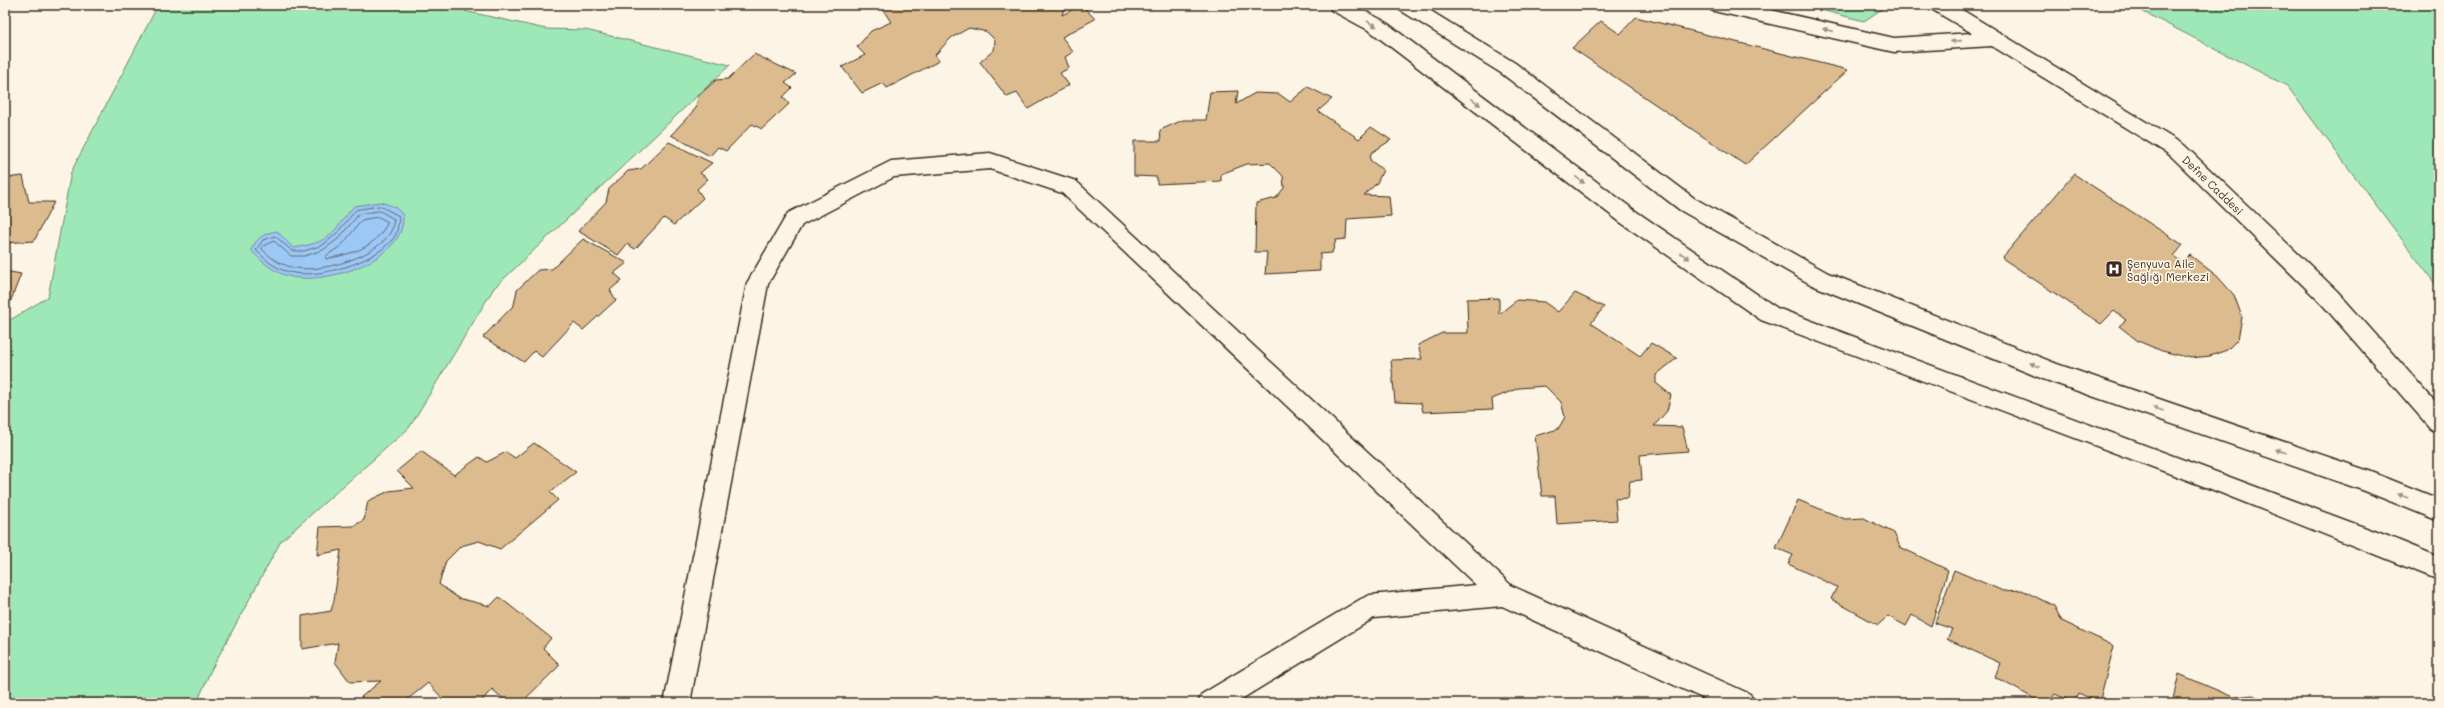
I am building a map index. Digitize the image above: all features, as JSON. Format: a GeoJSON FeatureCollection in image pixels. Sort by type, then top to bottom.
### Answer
{"type":"FeatureCollection","features":[{"type":"Feature","properties":{"kind":"street"},"geometry":{"type":"LineString","coordinates":[[1338,5],[1377,26],[1627,216],[1769,314],[2377,542],[2439,569]]}},
{"type":"Feature","properties":{"kind":"street"},"geometry":{"type":"LineString","coordinates":[[1407,5],[1508,68],[1687,204],[1820,279],[2051,372],[2369,482],[2439,510]]}},
{"type":"Feature","properties":{"kind":"street"},"geometry":{"type":"LineString","coordinates":[[1718,5],[1894,45],[1995,38]]}},
{"type":"Feature","properties":{"kind":"street","name":"Defne Caddesi"},"geometry":{"type":"LineString","coordinates":[[1940,5],[2177,150],[2329,297],[2439,422]]}},
{"type":"Feature","properties":{"kind":"street"},"geometry":{"type":"LineString","coordinates":[[677,703],[758,283],[795,219],[891,169],[990,161],[1069,187],[1503,594],[1740,703]]}},
{"type":"Feature","properties":{"kind":"street"},"geometry":{"type":"LineString","coordinates":[[1211,703],[1370,607],[1503,594]]}},
{"type":"Feature","properties":{"kind":"green space"},"geometry":{"type":"Polygon","coordinates":[[[158,5],[476,5],[465,11],[546,29],[586,30],[730,65],[494,288],[409,428],[281,541],[210,672],[197,703],[5,703],[5,323],[48,297],[71,172],[158,5]]]}},
{"type":"Feature","properties":{"kind":"green space"},"geometry":{"type":"Polygon","coordinates":[[[1801,5],[1883,5],[1885,7],[1864,21],[1801,5]]]}},
{"type":"Feature","properties":{"kind":"green space"},"geometry":{"type":"Polygon","coordinates":[[[2130,5],[2439,5],[2439,289],[2287,86],[2130,5]]]}},
{"type":"Feature","properties":{"kind":"water"},"geometry":{"type":"Polygon","coordinates":[[[381,202],[395,207],[403,215],[401,230],[393,243],[381,255],[366,264],[349,271],[315,278],[293,277],[272,269],[251,250],[261,237],[268,233],[277,231],[293,248],[316,243],[330,235],[354,206],[381,202]]]}},
{"type":"Feature","properties":{"kind":"building"},"geometry":{"type":"Polygon","coordinates":[[[880,5],[1065,5],[1062,15],[1082,5],[1095,19],[1062,37],[1073,52],[1065,57],[1069,68],[1060,73],[1069,85],[1028,109],[1017,93],[1007,97],[980,62],[994,50],[995,40],[987,32],[969,28],[951,38],[935,55],[939,61],[887,88],[883,83],[862,93],[842,67],[865,55],[857,47],[871,31],[891,22],[880,5]]]}},
{"type":"Feature","properties":{"kind":"building"},"geometry":{"type":"Polygon","coordinates":[[[1636,17],[1848,70],[1745,165],[1572,48],[1601,21],[1620,34],[1636,17]]]}},
{"type":"Feature","properties":{"kind":"building"},"geometry":{"type":"Polygon","coordinates":[[[754,54],[796,74],[785,83],[792,88],[783,97],[789,104],[762,129],[752,124],[726,151],[718,147],[710,156],[671,135],[696,108],[698,96],[716,80],[728,79],[754,54]]]}},
{"type":"Feature","properties":{"kind":"building"},"geometry":{"type":"Polygon","coordinates":[[[1308,87],[1332,99],[1318,111],[1359,139],[1371,127],[1391,140],[1371,153],[1370,160],[1383,170],[1377,183],[1364,195],[1389,196],[1391,216],[1347,219],[1346,239],[1336,240],[1332,253],[1320,254],[1320,271],[1265,274],[1267,252],[1255,252],[1256,203],[1276,198],[1284,188],[1283,176],[1270,163],[1247,164],[1221,174],[1221,181],[1157,184],[1157,177],[1134,176],[1134,141],[1161,141],[1160,130],[1183,120],[1206,120],[1210,92],[1238,91],[1236,104],[1255,93],[1279,94],[1290,102],[1308,87]]]}},
{"type":"Feature","properties":{"kind":"building"},"geometry":{"type":"Polygon","coordinates":[[[669,142],[712,163],[700,173],[708,179],[697,189],[703,198],[674,225],[664,218],[635,249],[627,244],[618,255],[578,231],[606,202],[609,189],[628,171],[641,169],[669,142]]]}},
{"type":"Feature","properties":{"kind":"building","name":"Şenyuva Aile Sağlığı Merkezi"},"geometry":{"type":"Polygon","coordinates":[[[2074,174],[2183,245],[2174,256],[2182,263],[2190,255],[2217,276],[2234,295],[2242,317],[2238,339],[2227,350],[2210,356],[2191,358],[2162,351],[2138,341],[2119,326],[2126,320],[2114,311],[2101,324],[2002,258],[2074,174]]]}},
{"type":"Feature","properties":{"kind":"building"},"geometry":{"type":"Polygon","coordinates":[[[23,176],[29,202],[54,202],[34,241],[5,243],[5,178],[23,176]]]}},
{"type":"Feature","properties":{"kind":"building"},"geometry":{"type":"Polygon","coordinates":[[[583,239],[627,263],[614,273],[622,280],[610,290],[616,300],[583,330],[574,323],[542,357],[534,351],[524,362],[483,337],[514,305],[517,290],[538,270],[552,269],[583,239]]]}},
{"type":"Feature","properties":{"kind":"building"},"geometry":{"type":"Polygon","coordinates":[[[5,271],[21,274],[6,313],[5,313],[5,271]]]}},
{"type":"Feature","properties":{"kind":"building"},"geometry":{"type":"Polygon","coordinates":[[[1575,293],[1604,307],[1591,323],[1640,356],[1651,343],[1677,358],[1656,375],[1656,383],[1671,395],[1667,411],[1654,426],[1682,427],[1688,451],[1640,455],[1642,480],[1630,481],[1628,498],[1615,499],[1617,520],[1557,524],[1555,496],[1542,496],[1535,436],[1558,429],[1565,417],[1561,402],[1545,386],[1519,388],[1492,399],[1493,409],[1423,412],[1421,403],[1395,402],[1391,360],[1422,359],[1418,345],[1442,333],[1468,333],[1467,299],[1499,298],[1499,314],[1517,300],[1544,302],[1558,312],[1575,293]]]}},
{"type":"Feature","properties":{"kind":"building"},"geometry":{"type":"Polygon","coordinates":[[[534,443],[576,472],[550,492],[558,500],[500,549],[479,541],[461,546],[446,561],[439,584],[458,598],[490,606],[499,597],[551,638],[543,648],[560,665],[521,703],[508,703],[492,689],[480,703],[446,702],[428,683],[403,703],[367,703],[361,697],[381,681],[350,682],[335,662],[338,643],[302,649],[302,616],[331,611],[334,600],[341,550],[317,555],[320,527],[353,526],[364,520],[368,501],[389,491],[414,488],[397,471],[421,451],[454,475],[479,457],[487,462],[506,452],[515,458],[534,443]]]}},
{"type":"Feature","properties":{"kind":"building"},"geometry":{"type":"Polygon","coordinates":[[[1798,500],[1845,519],[1864,518],[1894,533],[1900,547],[1948,570],[1931,626],[1912,615],[1906,626],[1888,616],[1878,625],[1831,599],[1837,587],[1788,564],[1793,555],[1776,548],[1798,500]]]}},
{"type":"Feature","properties":{"kind":"building"},"geometry":{"type":"Polygon","coordinates":[[[1954,570],[2003,591],[2022,590],[2054,606],[2062,621],[2114,646],[2099,703],[2079,693],[2074,703],[2055,694],[2047,703],[2042,703],[1995,677],[2000,663],[1947,639],[1952,629],[1935,623],[1954,570]]]}},
{"type":"Feature","properties":{"kind":"building"},"geometry":{"type":"Polygon","coordinates":[[[2179,674],[2233,697],[2253,695],[2269,703],[2172,703],[2179,674]]]}},
{"type":"Feature","properties":{"kind":"place","name":"Şenyuva Aile Sağlığı Merkezi"},"geometry":{"type":"Point","coordinates":[2114,269]}}]}
